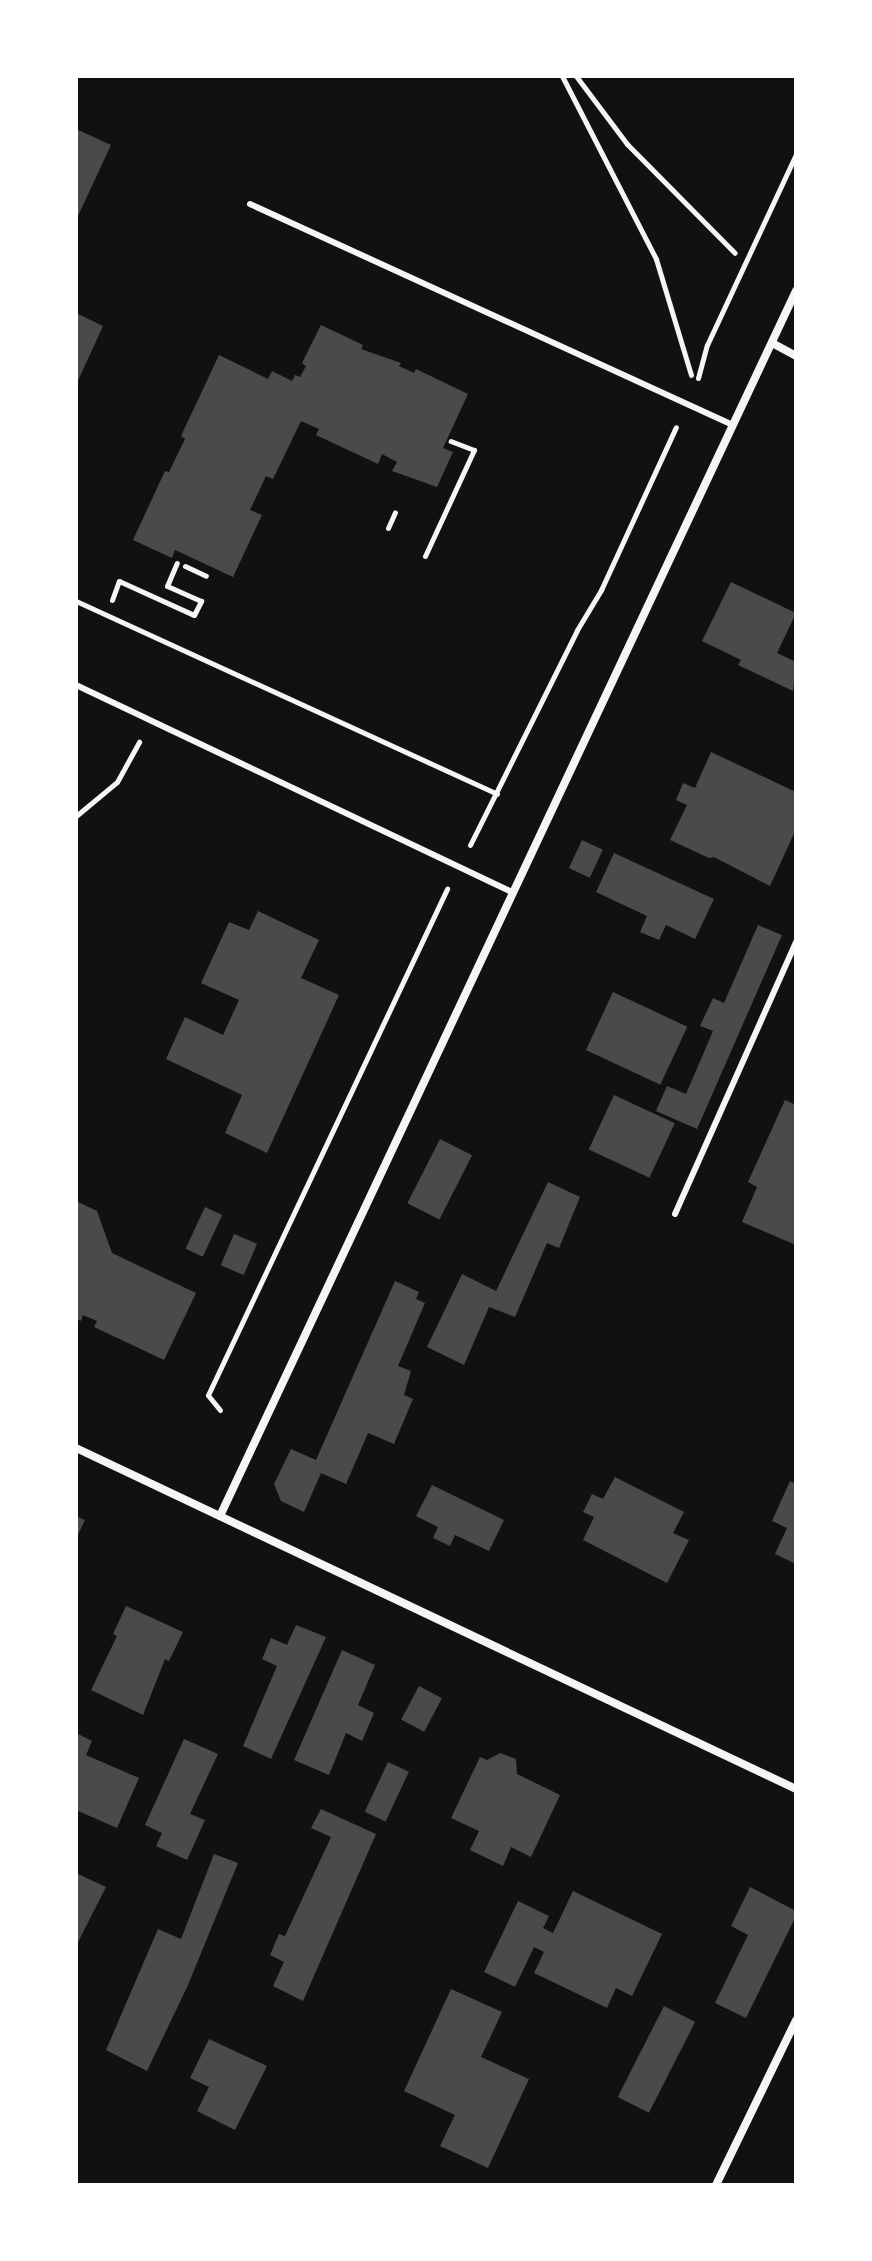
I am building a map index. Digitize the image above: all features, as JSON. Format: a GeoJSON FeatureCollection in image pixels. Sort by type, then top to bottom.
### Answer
{"type":"FeatureCollection","features":[{"type":"Feature","properties":{"kind":"street"},"geometry":{"type":"LineString","coordinates":[[220,1516],[796,291]]}},
{"type":"Feature","properties":{"kind":"street"},"geometry":{"type":"LineString","coordinates":[[772,343],[796,356]]}},
{"type":"Feature","properties":{"kind":"street"},"geometry":{"type":"LineString","coordinates":[[76,1448],[796,1789]]}},
{"type":"Feature","properties":{"kind":"street"},"geometry":{"type":"LineString","coordinates":[[716,2185],[796,2020]]}},
{"type":"Feature","properties":{"kind":"lane"},"geometry":{"type":"LineString","coordinates":[[250,204],[733,425]]}},
{"type":"Feature","properties":{"kind":"lane"},"geometry":{"type":"LineString","coordinates":[[76,685],[512,892]]}},
{"type":"Feature","properties":{"kind":"lane"},"geometry":{"type":"LineString","coordinates":[[675,1214],[796,942]]}},
{"type":"Feature","properties":{"kind":"path"},"geometry":{"type":"LineString","coordinates":[[562,76],[656,259],[695,386],[707,345],[796,154]]}},
{"type":"Feature","properties":{"kind":"path"},"geometry":{"type":"LineString","coordinates":[[576,76],[627,144],[735,253]]}},
{"type":"Feature","properties":{"kind":"path"},"geometry":{"type":"LineString","coordinates":[[220,1410],[208,1395],[459,867],[549,683],[601,590],[686,404]]}},
{"type":"Feature","properties":{"kind":"path"},"geometry":{"type":"LineString","coordinates":[[425,556],[474,450],[451,441]]}},
{"type":"Feature","properties":{"kind":"path"},"geometry":{"type":"LineString","coordinates":[[388,528],[395,512]]}},
{"type":"Feature","properties":{"kind":"path"},"geometry":{"type":"LineString","coordinates":[[112,600],[119,581],[194,615],[201,601],[167,586],[177,563]]}},
{"type":"Feature","properties":{"kind":"path"},"geometry":{"type":"LineString","coordinates":[[185,566],[206,576]]}},
{"type":"Feature","properties":{"kind":"path"},"geometry":{"type":"LineString","coordinates":[[76,601],[497,794]]}},
{"type":"Feature","properties":{"kind":"path"},"geometry":{"type":"LineString","coordinates":[[76,816],[117,782],[151,721]]}},
{"type":"Feature","properties":{"kind":"building"},"geometry":{"type":"Polygon","coordinates":[[[76,129],[111,145],[76,220],[76,129]]]}},
{"type":"Feature","properties":{"kind":"building"},"geometry":{"type":"Polygon","coordinates":[[[76,313],[103,326],[76,385],[76,313]]]}},
{"type":"Feature","properties":{"kind":"building"},"geometry":{"type":"Polygon","coordinates":[[[321,325],[363,345],[361,349],[401,363],[399,366],[414,373],[416,369],[468,394],[443,448],[453,452],[437,487],[392,471],[397,462],[382,454],[378,464],[316,435],[319,429],[301,421],[273,479],[266,476],[250,510],[262,515],[233,577],[175,550],[172,558],[133,540],[165,471],[169,472],[185,439],[181,436],[219,355],[268,379],[272,371],[292,381],[295,375],[300,377],[306,366],[302,363],[321,325]]]}},
{"type":"Feature","properties":{"kind":"building"},"geometry":{"type":"Polygon","coordinates":[[[731,582],[796,613],[777,653],[796,662],[793,691],[738,665],[741,660],[702,641],[731,582]]]}},
{"type":"Feature","properties":{"kind":"building"},"geometry":{"type":"Polygon","coordinates":[[[711,752],[796,792],[796,829],[770,886],[714,857],[709,858],[670,840],[687,805],[676,800],[683,783],[695,788],[711,752]]]}},
{"type":"Feature","properties":{"kind":"building"},"geometry":{"type":"Polygon","coordinates":[[[582,840],[603,850],[590,878],[569,868],[582,840]]]}},
{"type":"Feature","properties":{"kind":"building"},"geometry":{"type":"Polygon","coordinates":[[[614,853],[714,899],[695,939],[666,925],[659,940],[640,932],[647,916],[596,892],[614,853]]]}},
{"type":"Feature","properties":{"kind":"building"},"geometry":{"type":"Polygon","coordinates":[[[258,911],[319,940],[301,978],[339,995],[267,1153],[225,1133],[242,1095],[166,1059],[185,1017],[223,1035],[239,1000],[201,983],[229,922],[249,930],[258,911]]]}},
{"type":"Feature","properties":{"kind":"building"},"geometry":{"type":"Polygon","coordinates":[[[758,925],[782,935],[697,1129],[656,1111],[667,1086],[686,1094],[713,1031],[700,1026],[713,998],[724,1003],[758,925]]]}},
{"type":"Feature","properties":{"kind":"building"},"geometry":{"type":"Polygon","coordinates":[[[613,992],[687,1027],[660,1085],[586,1050],[613,992]]]}},
{"type":"Feature","properties":{"kind":"building"},"geometry":{"type":"Polygon","coordinates":[[[614,1095],[675,1123],[649,1178],[589,1149],[614,1095]]]}},
{"type":"Feature","properties":{"kind":"building"},"geometry":{"type":"Polygon","coordinates":[[[785,1100],[796,1105],[796,1245],[742,1222],[757,1187],[748,1182],[785,1100]]]}},
{"type":"Feature","properties":{"kind":"building"},"geometry":{"type":"Polygon","coordinates":[[[440,1139],[472,1155],[439,1219],[407,1203],[440,1139]]]}},
{"type":"Feature","properties":{"kind":"building"},"geometry":{"type":"Polygon","coordinates":[[[548,1182],[580,1197],[559,1248],[547,1243],[515,1317],[489,1307],[464,1365],[427,1347],[462,1274],[496,1291],[548,1182]]]}},
{"type":"Feature","properties":{"kind":"building"},"geometry":{"type":"Polygon","coordinates":[[[76,1201],[97,1211],[112,1253],[196,1293],[164,1360],[94,1327],[97,1321],[83,1315],[81,1321],[76,1318],[76,1201]]]}},
{"type":"Feature","properties":{"kind":"building"},"geometry":{"type":"Polygon","coordinates":[[[205,1207],[222,1215],[203,1257],[186,1249],[205,1207]]]}},
{"type":"Feature","properties":{"kind":"building"},"geometry":{"type":"Polygon","coordinates":[[[234,1234],[257,1244],[244,1275],[221,1265],[234,1234]]]}},
{"type":"Feature","properties":{"kind":"building"},"geometry":{"type":"Polygon","coordinates":[[[395,1281],[419,1292],[416,1299],[425,1303],[398,1366],[411,1371],[404,1395],[413,1399],[394,1444],[368,1433],[346,1484],[321,1473],[304,1512],[281,1501],[274,1484],[291,1449],[316,1460],[395,1281]]]}},
{"type":"Feature","properties":{"kind":"building"},"geometry":{"type":"Polygon","coordinates":[[[615,1477],[684,1512],[673,1533],[689,1540],[667,1583],[583,1540],[594,1517],[583,1512],[592,1494],[603,1499],[615,1477]]]}},
{"type":"Feature","properties":{"kind":"building"},"geometry":{"type":"Polygon","coordinates":[[[790,1481],[796,1484],[796,1564],[775,1554],[787,1528],[772,1521],[790,1481]]]}},
{"type":"Feature","properties":{"kind":"building"},"geometry":{"type":"Polygon","coordinates":[[[432,1485],[504,1520],[489,1551],[455,1535],[450,1546],[433,1538],[438,1527],[416,1516],[432,1485]]]}},
{"type":"Feature","properties":{"kind":"building"},"geometry":{"type":"Polygon","coordinates":[[[76,1516],[85,1520],[76,1539],[76,1516]]]}},
{"type":"Feature","properties":{"kind":"building"},"geometry":{"type":"Polygon","coordinates":[[[126,1606],[183,1632],[169,1661],[165,1659],[143,1715],[91,1690],[117,1636],[113,1634],[126,1606]]]}},
{"type":"Feature","properties":{"kind":"building"},"geometry":{"type":"Polygon","coordinates":[[[296,1625],[326,1637],[271,1759],[243,1746],[277,1666],[262,1659],[271,1638],[287,1645],[296,1625]]]}},
{"type":"Feature","properties":{"kind":"building"},"geometry":{"type":"Polygon","coordinates":[[[342,1650],[375,1665],[358,1705],[374,1713],[362,1741],[346,1733],[329,1775],[294,1760],[342,1650]]]}},
{"type":"Feature","properties":{"kind":"building"},"geometry":{"type":"Polygon","coordinates":[[[419,1686],[442,1698],[424,1732],[401,1720],[419,1686]]]}},
{"type":"Feature","properties":{"kind":"building"},"geometry":{"type":"Polygon","coordinates":[[[76,1733],[92,1741],[86,1755],[139,1778],[117,1828],[76,1810],[76,1733]]]}},
{"type":"Feature","properties":{"kind":"building"},"geometry":{"type":"Polygon","coordinates":[[[184,1739],[218,1754],[190,1814],[205,1820],[187,1860],[156,1846],[162,1833],[145,1825],[184,1739]]]}},
{"type":"Feature","properties":{"kind":"building"},"geometry":{"type":"Polygon","coordinates":[[[500,1753],[516,1759],[517,1774],[560,1795],[531,1857],[511,1847],[503,1866],[470,1850],[479,1831],[451,1818],[480,1757],[487,1760],[500,1753]]]}},
{"type":"Feature","properties":{"kind":"building"},"geometry":{"type":"Polygon","coordinates":[[[388,1762],[409,1772],[386,1822],[365,1812],[388,1762]]]}},
{"type":"Feature","properties":{"kind":"building"},"geometry":{"type":"Polygon","coordinates":[[[321,1809],[376,1834],[303,2001],[273,1986],[284,1962],[270,1955],[279,1934],[285,1936],[331,1837],[311,1828],[321,1809]]]}},
{"type":"Feature","properties":{"kind":"building"},"geometry":{"type":"Polygon","coordinates":[[[214,1854],[238,1863],[188,1985],[147,2071],[106,2050],[158,1929],[181,1939],[214,1854]]]}},
{"type":"Feature","properties":{"kind":"building"},"geometry":{"type":"Polygon","coordinates":[[[76,1873],[106,1887],[76,1946],[76,1873]]]}},
{"type":"Feature","properties":{"kind":"building"},"geometry":{"type":"Polygon","coordinates":[[[750,1887],[796,1911],[796,1916],[746,2018],[715,2003],[748,1935],[731,1926],[750,1887]]]}},
{"type":"Feature","properties":{"kind":"building"},"geometry":{"type":"Polygon","coordinates":[[[573,1891],[662,1934],[632,1996],[616,1988],[607,2008],[534,1973],[544,1952],[534,1947],[515,1987],[484,1972],[518,1901],[549,1916],[543,1928],[553,1933],[573,1891]]]}},
{"type":"Feature","properties":{"kind":"building"},"geometry":{"type":"Polygon","coordinates":[[[451,1989],[502,2012],[481,2057],[529,2079],[488,2168],[440,2146],[455,2115],[404,2091],[451,1989]]]}},
{"type":"Feature","properties":{"kind":"building"},"geometry":{"type":"Polygon","coordinates":[[[664,2006],[695,2022],[649,2113],[618,2097],[664,2006]]]}},
{"type":"Feature","properties":{"kind":"building"},"geometry":{"type":"Polygon","coordinates":[[[209,2039],[267,2066],[235,2130],[197,2111],[209,2087],[190,2078],[209,2039]]]}}]}
